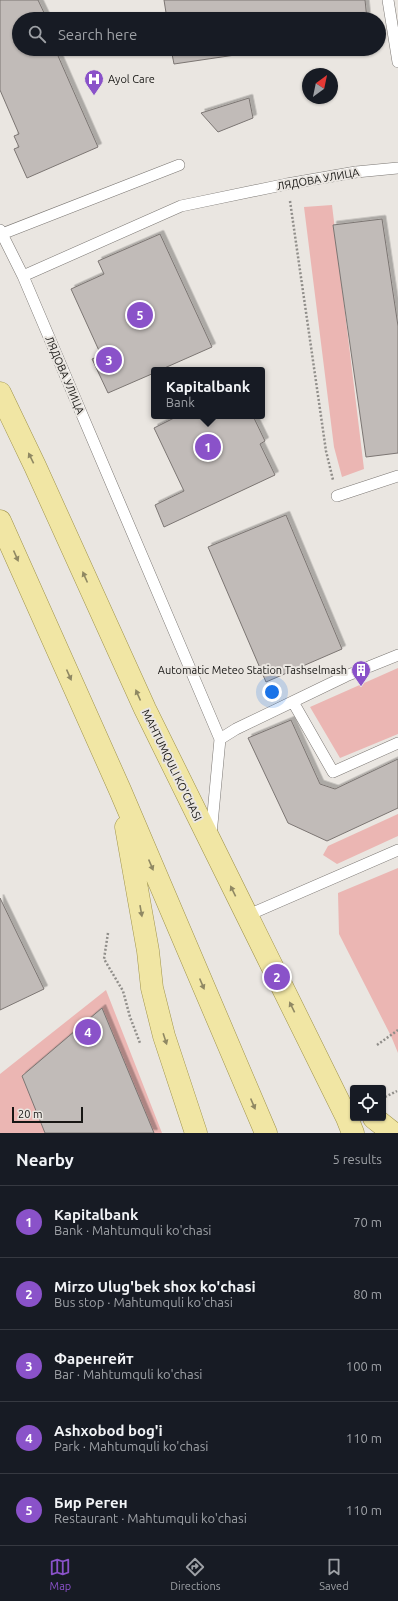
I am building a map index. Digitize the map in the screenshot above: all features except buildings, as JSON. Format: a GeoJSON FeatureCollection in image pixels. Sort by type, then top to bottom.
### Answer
{"type":"FeatureCollection","features":[{"type":"Feature","properties":{"kind":"main road","name":"MAHTUMQULI KO'CHASI"},"geometry":{"type":"LineString","coordinates":[[0,393],[35,466],[145,709],[210,844],[309,1042],[352,1133]]}},
{"type":"Feature","properties":{"kind":"main road"},"geometry":{"type":"LineString","coordinates":[[0,520],[120,790],[266,1133]]}},
{"type":"Feature","properties":{"kind":"main road"},"geometry":{"type":"LineString","coordinates":[[120,790],[148,951],[152,988],[164,1036],[196,1133]]}},
{"type":"Feature","properties":{"kind":"main road"},"geometry":{"type":"LineString","coordinates":[[309,1042],[350,1094]]}},
{"type":"Feature","properties":{"kind":"main road"},"geometry":{"type":"LineString","coordinates":[[378,1121],[393,1133]]}},
{"type":"Feature","properties":{"kind":"lane"},"geometry":{"type":"LineString","coordinates":[[388,0],[398,62]]}},
{"type":"Feature","properties":{"kind":"lane"},"geometry":{"type":"LineString","coordinates":[[23,276],[1,232],[179,165]]}},
{"type":"Feature","properties":{"kind":"lane","name":"ЛЯДОВА УЛИЦА"},"geometry":{"type":"LineString","coordinates":[[210,844],[220,739],[23,276],[181,206],[287,184],[356,172],[398,168]]}},
{"type":"Feature","properties":{"kind":"lane"},"geometry":{"type":"LineString","coordinates":[[337,496],[398,476]]}},
{"type":"Feature","properties":{"kind":"lane"},"geometry":{"type":"LineString","coordinates":[[220,739],[236,729],[346,676],[398,654]]}},
{"type":"Feature","properties":{"kind":"lane"},"geometry":{"type":"LineString","coordinates":[[293,702],[333,772],[398,743]]}},
{"type":"Feature","properties":{"kind":"lane"},"geometry":{"type":"LineString","coordinates":[[246,916],[398,850]]}},
{"type":"Feature","properties":{"kind":"path"},"geometry":{"type":"LineString","coordinates":[[287,184],[326,451],[337,496]]}},
{"type":"Feature","properties":{"kind":"path"},"geometry":{"type":"LineString","coordinates":[[108,933],[104,959],[123,991],[130,1017],[141,1046]]}},
{"type":"Feature","properties":{"kind":"path"},"geometry":{"type":"LineString","coordinates":[[377,1045],[398,1030]]}},
{"type":"Feature","properties":{"kind":"path"},"geometry":{"type":"LineString","coordinates":[[386,1097],[397,1091]]}},
{"type":"Feature","properties":{"kind":"shaded area"},"geometry":{"type":"Polygon","coordinates":[[[332,205],[364,469],[342,477],[334,447],[304,207],[332,205]]]}},
{"type":"Feature","properties":{"kind":"shaded area"},"geometry":{"type":"Polygon","coordinates":[[[398,668],[398,734],[340,758],[310,707],[398,668]]]}},
{"type":"Feature","properties":{"kind":"shaded area"},"geometry":{"type":"Polygon","coordinates":[[[398,814],[398,836],[337,864],[323,855],[328,846],[398,814]]]}},
{"type":"Feature","properties":{"kind":"shaded area"},"geometry":{"type":"Polygon","coordinates":[[[398,868],[398,1053],[391,1036],[339,934],[338,893],[398,868]]]}},
{"type":"Feature","properties":{"kind":"shaded area"},"geometry":{"type":"Polygon","coordinates":[[[106,990],[162,1133],[0,1133],[0,1074],[106,990]]]}},
{"type":"Feature","properties":{"kind":"place","name":"Ayol Care"},"geometry":{"type":"Point","coordinates":[94,96]}},
{"type":"Feature","properties":{"kind":"place","name":"Бир Реген"},"geometry":{"type":"Point","coordinates":[140,315]}},
{"type":"Feature","properties":{"kind":"place","name":"Фаренгейт"},"geometry":{"type":"Point","coordinates":[109,360]}},
{"type":"Feature","properties":{"kind":"place","name":"Kapitalbank"},"geometry":{"type":"Point","coordinates":[208,447]}},
{"type":"Feature","properties":{"kind":"place","name":"Automatic Meteo Station Tashselmash"},"geometry":{"type":"Point","coordinates":[361,687]}},
{"type":"Feature","properties":{"kind":"place","name":"Mirzo Ulug'bek shox ko'chasi"},"geometry":{"type":"Point","coordinates":[277,977]}},
{"type":"Feature","properties":{"kind":"place","name":"Ashxobod bog'i"},"geometry":{"type":"Point","coordinates":[88,1032]}}]}
